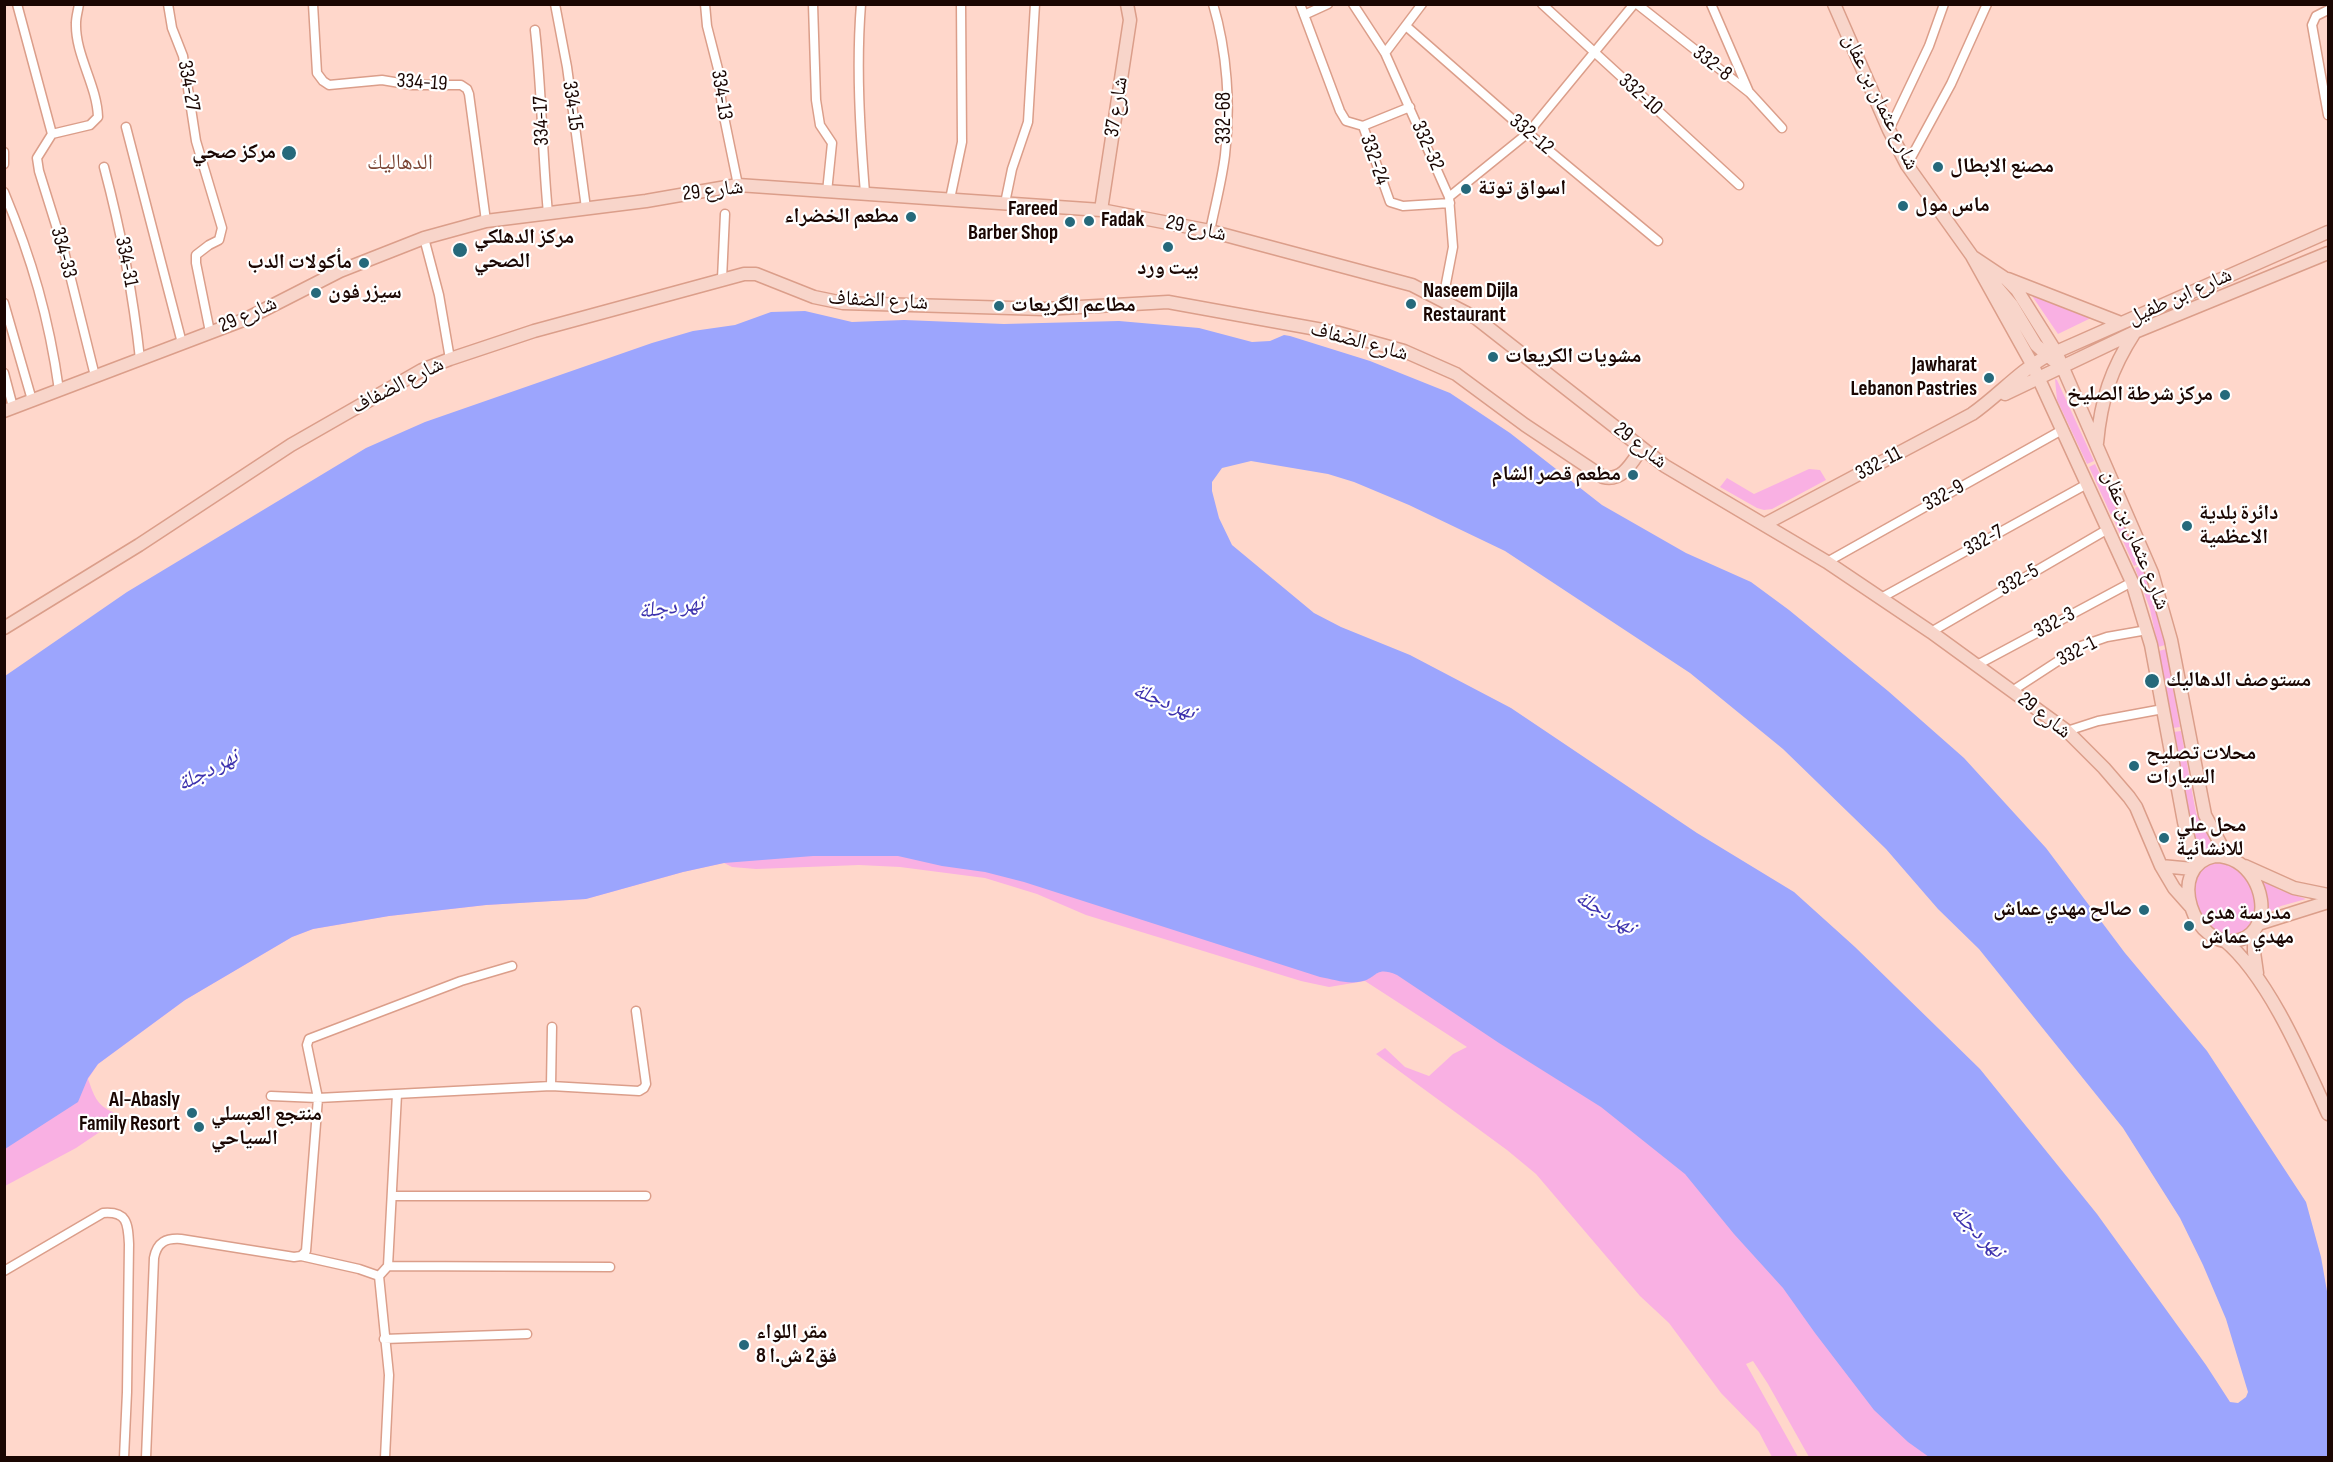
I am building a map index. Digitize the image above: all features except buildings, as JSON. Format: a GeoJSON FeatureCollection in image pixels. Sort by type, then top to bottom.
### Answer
{"type":"FeatureCollection","features":[{"type":"Feature","properties":{"kind":"street"},"geometry":{"type":"LineString","coordinates":[[17,4],[52,134],[90,125],[98,117],[98,101],[75,24],[79,4]]}},
{"type":"Feature","properties":{"kind":"street","name":"334-27"},"geometry":{"type":"LineString","coordinates":[[168,4],[172,28],[183,56],[196,141],[222,228],[219,240],[208,244],[196,255],[210,333]]}},
{"type":"Feature","properties":{"kind":"street","name":"334-19"},"geometry":{"type":"LineString","coordinates":[[313,4],[317,73],[329,85],[382,80],[412,85],[461,86],[466,89],[469,94],[474,125],[486,221]]}},
{"type":"Feature","properties":{"kind":"street","name":"334-15"},"geometry":{"type":"LineString","coordinates":[[555,4],[567,67],[585,208]]}},
{"type":"Feature","properties":{"kind":"street","name":"334-13"},"geometry":{"type":"LineString","coordinates":[[705,4],[707,26],[718,69],[722,107],[738,185]]}},
{"type":"Feature","properties":{"kind":"street"},"geometry":{"type":"LineString","coordinates":[[813,4],[816,100],[820,125],[832,143],[827,192]]}},
{"type":"Feature","properties":{"kind":"street"},"geometry":{"type":"LineString","coordinates":[[861,4],[859,27],[860,126],[865,193]]}},
{"type":"Feature","properties":{"kind":"street"},"geometry":{"type":"LineString","coordinates":[[951,199],[962,142],[961,4]]}},
{"type":"Feature","properties":{"kind":"street"},"geometry":{"type":"LineString","coordinates":[[1005,203],[1012,169],[1029,122],[1035,4]]}},
{"type":"Feature","properties":{"kind":"street","name":"شارع 37"},"geometry":{"type":"LineString","coordinates":[[1101,210],[1130,20],[1127,4]]}},
{"type":"Feature","properties":{"kind":"street","name":"332-24"},"geometry":{"type":"LineString","coordinates":[[1300,4],[1343,116],[1346,121],[1363,126],[1390,202],[1403,206],[1450,200]]}},
{"type":"Feature","properties":{"kind":"street"},"geometry":{"type":"LineString","coordinates":[[1304,15],[1328,4]]}},
{"type":"Feature","properties":{"kind":"street","name":"332-32"},"geometry":{"type":"LineString","coordinates":[[1353,4],[1385,53],[1450,200],[1453,247],[1443,299]]}},
{"type":"Feature","properties":{"kind":"street"},"geometry":{"type":"LineString","coordinates":[[1385,53],[1422,4]]}},
{"type":"Feature","properties":{"kind":"street","name":"332-10"},"geometry":{"type":"LineString","coordinates":[[1542,4],[1739,184]]}},
{"type":"Feature","properties":{"kind":"street"},"geometry":{"type":"LineString","coordinates":[[1450,200],[1528,133],[1635,4]]}},
{"type":"Feature","properties":{"kind":"street","name":"332-8"},"geometry":{"type":"LineString","coordinates":[[1635,4],[1750,93],[1782,128]]}},
{"type":"Feature","properties":{"kind":"street"},"geometry":{"type":"LineString","coordinates":[[1711,4],[1750,93]]}},
{"type":"Feature","properties":{"kind":"street","name":"شارع عثمان بن عفان"},"geometry":{"type":"LineString","coordinates":[[1834,4],[1888,130],[1907,165],[1972,256],[2032,364],[2132,582],[2148,630],[2194,867]]}},
{"type":"Feature","properties":{"kind":"street"},"geometry":{"type":"LineString","coordinates":[[1888,130],[1929,46],[1944,4]]}},
{"type":"Feature","properties":{"kind":"street"},"geometry":{"type":"LineString","coordinates":[[1907,165],[1952,84],[1987,4]]}},
{"type":"Feature","properties":{"kind":"street","name":"332-68"},"geometry":{"type":"LineString","coordinates":[[1210,231],[1225,155],[1227,99],[1219,25],[1213,5]]}},
{"type":"Feature","properties":{"kind":"street"},"geometry":{"type":"LineString","coordinates":[[2328,10],[2316,16],[2312,25],[2328,115]]}},
{"type":"Feature","properties":{"kind":"street","name":"332-12"},"geometry":{"type":"LineString","coordinates":[[1406,26],[1528,133],[1658,241]]}},
{"type":"Feature","properties":{"kind":"street","name":"334-17"},"geometry":{"type":"LineString","coordinates":[[535,30],[548,213]]}},
{"type":"Feature","properties":{"kind":"street"},"geometry":{"type":"LineString","coordinates":[[1363,126],[1410,107]]}},
{"type":"Feature","properties":{"kind":"street"},"geometry":{"type":"LineString","coordinates":[[126,127],[182,343]]}},
{"type":"Feature","properties":{"kind":"street","name":"334-33"},"geometry":{"type":"LineString","coordinates":[[52,134],[37,158],[38,164],[64,251],[95,376]]}},
{"type":"Feature","properties":{"kind":"street"},"geometry":{"type":"LineString","coordinates":[[4,152],[4,164]]}},
{"type":"Feature","properties":{"kind":"street","name":"334-31"},"geometry":{"type":"LineString","coordinates":[[104,167],[127,262],[140,359]]}},
{"type":"Feature","properties":{"kind":"street","name":"شارع 29"},"geometry":{"type":"LineString","coordinates":[[9,409],[246,319],[340,271],[424,238],[486,221],[738,185],[1101,210],[1210,231],[1412,285],[1476,318],[1679,475],[1827,562],[1931,632],[2067,731],[2129,797],[2136,807],[2161,866],[2174,888],[2190,906]]}},
{"type":"Feature","properties":{"kind":"street"},"geometry":{"type":"LineString","coordinates":[[4,192],[30,258],[51,338],[59,390]]}},
{"type":"Feature","properties":{"kind":"street"},"geometry":{"type":"LineString","coordinates":[[722,279],[725,214]]}},
{"type":"Feature","properties":{"kind":"street","name":"شارع ابن طفيل"},"geometry":{"type":"LineString","coordinates":[[2032,364],[2121,322],[2328,232]]}},
{"type":"Feature","properties":{"kind":"street"},"geometry":{"type":"LineString","coordinates":[[424,238],[439,295],[450,359]]}},
{"type":"Feature","properties":{"kind":"street","name":"شارع ابن طفيل"},"geometry":{"type":"LineString","coordinates":[[2038,377],[2135,332],[2328,252]]}},
{"type":"Feature","properties":{"kind":"street"},"geometry":{"type":"LineString","coordinates":[[1972,256],[2012,305],[2036,345],[2051,354]]}},
{"type":"Feature","properties":{"kind":"street","name":"شارع عثمان بن عفان"},"geometry":{"type":"LineString","coordinates":[[1972,256],[2006,279],[2024,299],[2051,354],[2062,365],[2097,444],[2160,595],[2205,815],[2233,860]]}},
{"type":"Feature","properties":{"kind":"street","name":"شارع الضفاف"},"geometry":{"type":"LineString","coordinates":[[4,628],[139,545],[291,445],[398,382],[450,359],[545,328],[744,274],[756,274],[814,297],[843,303],[1045,309],[1168,302],[1339,333],[1404,351],[1456,374],[1525,425],[1603,477],[1611,479],[1618,477],[1642,448]]}},
{"type":"Feature","properties":{"kind":"street"},"geometry":{"type":"LineString","coordinates":[[2006,279],[2121,322]]}},
{"type":"Feature","properties":{"kind":"street"},"geometry":{"type":"LineString","coordinates":[[4,303],[32,400]]}},
{"type":"Feature","properties":{"kind":"street"},"geometry":{"type":"LineString","coordinates":[[2097,444],[2100,414],[2107,385],[2119,357],[2135,332]]}},
{"type":"Feature","properties":{"kind":"street","name":"332-11"},"geometry":{"type":"LineString","coordinates":[[1992,400],[2032,364]]}},
{"type":"Feature","properties":{"kind":"street"},"geometry":{"type":"LineString","coordinates":[[4,373],[9,409]]}},
{"type":"Feature","properties":{"kind":"street","name":"332-11"},"geometry":{"type":"LineString","coordinates":[[1765,524],[2038,377]]}},
{"type":"Feature","properties":{"kind":"street","name":"332-9"},"geometry":{"type":"LineString","coordinates":[[1827,562],[2062,430]]}},
{"type":"Feature","properties":{"kind":"street","name":"332-7"},"geometry":{"type":"LineString","coordinates":[[1881,598],[2087,484]]}},
{"type":"Feature","properties":{"kind":"street","name":"332-5"},"geometry":{"type":"LineString","coordinates":[[1931,632],[2108,529]]}},
{"type":"Feature","properties":{"kind":"street","name":"332-3"},"geometry":{"type":"LineString","coordinates":[[1977,665],[2132,582]]}},
{"type":"Feature","properties":{"kind":"street","name":"332-1"},"geometry":{"type":"LineString","coordinates":[[2012,691],[2081,646],[2107,637],[2148,630]]}},
{"type":"Feature","properties":{"kind":"street"},"geometry":{"type":"LineString","coordinates":[[2067,731],[2098,721],[2163,710]]}},
{"type":"Feature","properties":{"kind":"street"},"geometry":{"type":"LineString","coordinates":[[2161,866],[2194,867],[2210,857],[2233,860],[2294,888],[2328,895]]}},
{"type":"Feature","properties":{"kind":"street"},"geometry":{"type":"LineString","coordinates":[[2233,860],[2253,879],[2259,893],[2261,909],[2256,927],[2254,952],[2258,977]]}},
{"type":"Feature","properties":{"kind":"street"},"geometry":{"type":"LineString","coordinates":[[2194,867],[2188,888],[2190,906],[2202,927],[2215,937],[2224,940],[2239,940],[2256,927],[2328,902]]}},
{"type":"Feature","properties":{"kind":"street"},"geometry":{"type":"LineString","coordinates":[[2224,940],[2258,977],[2284,1023],[2328,1114]]}},
{"type":"Feature","properties":{"kind":"street"},"geometry":{"type":"LineString","coordinates":[[301,1256],[306,1251],[318,1098],[307,1045],[309,1039],[461,981],[512,966]]}},
{"type":"Feature","properties":{"kind":"street"},"geometry":{"type":"LineString","coordinates":[[272,1096],[318,1098],[551,1086],[639,1091],[646,1084],[636,1011]]}},
{"type":"Feature","properties":{"kind":"street"},"geometry":{"type":"LineString","coordinates":[[551,1086],[552,1027]]}},
{"type":"Feature","properties":{"kind":"street"},"geometry":{"type":"LineString","coordinates":[[385,1458],[389,1375],[379,1276],[388,1266],[397,1094]]}},
{"type":"Feature","properties":{"kind":"street"},"geometry":{"type":"LineString","coordinates":[[392,1196],[646,1196]]}},
{"type":"Feature","properties":{"kind":"street"},"geometry":{"type":"LineString","coordinates":[[4,1271],[103,1213],[115,1212],[124,1218],[129,1228],[129,1244],[124,1458]]}},
{"type":"Feature","properties":{"kind":"street"},"geometry":{"type":"LineString","coordinates":[[146,1458],[154,1258],[159,1244],[165,1240],[181,1239],[294,1257],[301,1256],[359,1269],[379,1276]]}},
{"type":"Feature","properties":{"kind":"street"},"geometry":{"type":"LineString","coordinates":[[388,1266],[610,1266]]}},
{"type":"Feature","properties":{"kind":"street"},"geometry":{"type":"LineString","coordinates":[[384,1339],[526,1334]]}},
{"type":"Feature","properties":{"kind":"shaded area"},"geometry":{"type":"Polygon","coordinates":[[[2030,293],[2091,318],[2058,334],[2030,293]]]}},
{"type":"Feature","properties":{"kind":"shaded area"},"geometry":{"type":"Polygon","coordinates":[[[2055,379],[2094,461],[2087,464],[2057,400],[2055,379]]]}},
{"type":"Feature","properties":{"kind":"shaded area"},"geometry":{"type":"Polygon","coordinates":[[[2095,464],[2118,512],[2111,515],[2089,467],[2095,464]]]}},
{"type":"Feature","properties":{"kind":"shaded area"},"geometry":{"type":"Polygon","coordinates":[[[1809,469],[1820,470],[1826,480],[1772,509],[1757,508],[1720,487],[1727,478],[1754,494],[1809,469]]]}},
{"type":"Feature","properties":{"kind":"shaded area"},"geometry":{"type":"Polygon","coordinates":[[[2119,515],[2140,563],[2134,566],[2113,518],[2119,515]]]}},
{"type":"Feature","properties":{"kind":"shaded area"},"geometry":{"type":"Polygon","coordinates":[[[2142,565],[2161,620],[2165,645],[2158,647],[2150,609],[2135,568],[2142,565]]]}},
{"type":"Feature","properties":{"kind":"shaded area"},"geometry":{"type":"Polygon","coordinates":[[[2166,649],[2180,727],[2173,728],[2159,651],[2166,649]]]}},
{"type":"Feature","properties":{"kind":"shaded area"},"geometry":{"type":"Polygon","coordinates":[[[2181,731],[2196,813],[2214,848],[2196,850],[2173,732],[2181,731]]]}},
{"type":"Feature","properties":{"kind":"shaded area"},"geometry":{"type":"Polygon","coordinates":[[[725,840],[954,861],[1367,955],[1654,1129],[1942,1457],[1809,1457],[1753,1361],[1746,1364],[1798,1457],[1772,1457],[1759,1432],[1721,1393],[1669,1323],[1640,1296],[1536,1174],[1376,1054],[1385,1048],[1405,1067],[1429,1076],[1453,1054],[1467,1047],[1365,981],[1329,987],[1301,981],[1086,915],[1037,894],[985,878],[900,867],[859,865],[756,869],[732,867],[724,863],[586,899],[486,905],[389,916],[313,929],[292,937],[185,1000],[98,1064],[88,1079],[96,1099],[113,1112],[116,1121],[76,1148],[5,1186],[5,1130],[64,1083],[287,926],[725,840]]]}},
{"type":"Feature","properties":{"kind":"shaded area"},"geometry":{"type":"Polygon","coordinates":[[[2213,863],[2234,868],[2250,883],[2255,893],[2256,914],[2251,924],[2239,934],[2226,934],[2213,928],[2202,916],[2195,901],[2193,886],[2199,873],[2213,863]]]}},
{"type":"Feature","properties":{"kind":"shaded area"},"geometry":{"type":"Polygon","coordinates":[[[2252,874],[2280,890],[2306,899],[2281,906],[2264,915],[2252,874]]]}},
{"type":"Feature","properties":{"kind":"water","name":"نهر دجلة"},"geometry":{"type":"Polygon","coordinates":[[[805,311],[852,322],[904,320],[1004,324],[1119,321],[1199,328],[1252,342],[1270,341],[1284,335],[1290,336],[1370,361],[1450,393],[1510,433],[1602,505],[1686,553],[1751,582],[1888,691],[1964,758],[2046,848],[2125,953],[2207,1051],[2306,1202],[2321,1257],[2328,1297],[2328,1457],[1929,1457],[1908,1442],[1874,1410],[1783,1288],[1734,1234],[1685,1174],[1601,1107],[1397,975],[1379,972],[1364,981],[1353,982],[1320,977],[1024,882],[985,872],[942,866],[898,856],[813,856],[724,863],[586,899],[486,905],[389,916],[313,929],[292,937],[185,1000],[98,1064],[88,1078],[78,1102],[5,1149],[5,676],[127,592],[366,448],[425,422],[652,343],[693,331],[735,325],[771,312],[805,311]],[[1251,461],[1222,468],[1212,482],[1212,491],[1219,518],[1232,545],[1314,613],[1341,627],[1410,655],[1511,708],[1697,833],[1794,892],[1855,947],[1980,1069],[2097,1214],[2230,1402],[2238,1403],[2246,1397],[2248,1392],[2226,1319],[2203,1265],[2180,1218],[2123,1128],[1979,949],[1938,909],[1886,849],[1783,749],[1690,673],[1505,551],[1409,505],[1354,482],[1328,474],[1251,461]]]}},
{"type":"Feature","properties":{"kind":"place","name":"مركز صحي"},"geometry":{"type":"Point","coordinates":[289,153]}},
{"type":"Feature","properties":{"kind":"place","name":"مصنع الابطال"},"geometry":{"type":"Point","coordinates":[1938,167]}},
{"type":"Feature","properties":{"kind":"place","name":"اسواق توتة"},"geometry":{"type":"Point","coordinates":[1466,189]}},
{"type":"Feature","properties":{"kind":"place","name":"ماس مول"},"geometry":{"type":"Point","coordinates":[1903,206]}},
{"type":"Feature","properties":{"kind":"place","name":"مطعم الخضراء"},"geometry":{"type":"Point","coordinates":[911,217]}},
{"type":"Feature","properties":{"kind":"place","name":"Fadak"},"geometry":{"type":"Point","coordinates":[1089,221]}},
{"type":"Feature","properties":{"kind":"place","name":"Fareed Barber Shop"},"geometry":{"type":"Point","coordinates":[1070,222]}},
{"type":"Feature","properties":{"kind":"place","name":"بيت ورد"},"geometry":{"type":"Point","coordinates":[1168,247]}},
{"type":"Feature","properties":{"kind":"place","name":"مركز الدهلكي الصحي"},"geometry":{"type":"Point","coordinates":[460,250]}},
{"type":"Feature","properties":{"kind":"place","name":"مأكولات الدب"},"geometry":{"type":"Point","coordinates":[364,263]}},
{"type":"Feature","properties":{"kind":"place","name":"سيزر فون"},"geometry":{"type":"Point","coordinates":[316,293]}},
{"type":"Feature","properties":{"kind":"place","name":"Naseem Dijla Restaurant"},"geometry":{"type":"Point","coordinates":[1411,304]}},
{"type":"Feature","properties":{"kind":"place","name":"مطاعم الگريعات"},"geometry":{"type":"Point","coordinates":[999,306]}},
{"type":"Feature","properties":{"kind":"place","name":"مشويات الكريعات"},"geometry":{"type":"Point","coordinates":[1493,357]}},
{"type":"Feature","properties":{"kind":"place","name":"Jawharat Lebanon Pastries"},"geometry":{"type":"Point","coordinates":[1989,378]}},
{"type":"Feature","properties":{"kind":"place","name":"مركز شرطة الصليخ"},"geometry":{"type":"Point","coordinates":[2225,395]}},
{"type":"Feature","properties":{"kind":"place","name":"مطعم قصر الشام"},"geometry":{"type":"Point","coordinates":[1633,475]}},
{"type":"Feature","properties":{"kind":"place","name":"دائرة بلدية الاعظمية"},"geometry":{"type":"Point","coordinates":[2187,526]}},
{"type":"Feature","properties":{"kind":"place","name":"مستوصف الدهاليك"},"geometry":{"type":"Point","coordinates":[2152,681]}},
{"type":"Feature","properties":{"kind":"place","name":"محلات تصليح السيارات"},"geometry":{"type":"Point","coordinates":[2134,766]}},
{"type":"Feature","properties":{"kind":"place","name":"محل علي للانشائية"},"geometry":{"type":"Point","coordinates":[2164,838]}},
{"type":"Feature","properties":{"kind":"place","name":"صالح مهدي عماش"},"geometry":{"type":"Point","coordinates":[2144,910]}},
{"type":"Feature","properties":{"kind":"place","name":"مدرسة هدى مهدي عماش"},"geometry":{"type":"Point","coordinates":[2189,926]}},
{"type":"Feature","properties":{"kind":"place","name":"Al-Abasly Family Resort"},"geometry":{"type":"Point","coordinates":[192,1113]}},
{"type":"Feature","properties":{"kind":"place","name":"منتجع العبسلي السياحي"},"geometry":{"type":"Point","coordinates":[199,1127]}},
{"type":"Feature","properties":{"kind":"place","name":"مقر اللواء 8 فق2 ش.ا"},"geometry":{"type":"Point","coordinates":[744,1345]}},
{"type":"Feature","properties":{"kind":"district","name":"الدهاليك"},"geometry":{"type":"Point","coordinates":[400,163]}}]}
